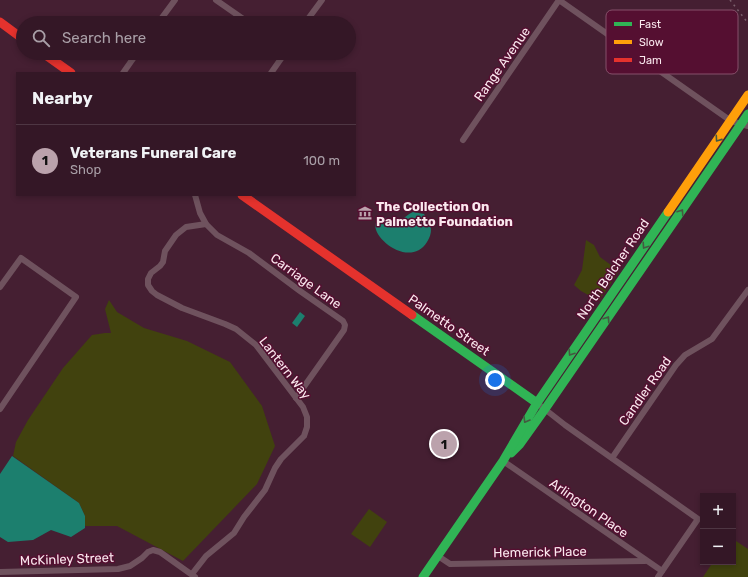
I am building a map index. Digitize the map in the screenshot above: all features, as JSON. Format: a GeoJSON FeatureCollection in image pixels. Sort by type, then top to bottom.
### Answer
{"type":"FeatureCollection","features":[{"type":"Feature","properties":{"kind":"main road"},"geometry":{"type":"LineString","coordinates":[[0,22],[16,34]]}},
{"type":"Feature","properties":{"kind":"main road"},"geometry":{"type":"LineString","coordinates":[[53,60],[70,72]]}},
{"type":"Feature","properties":{"kind":"main road","name":"North Belcher Road"},"geometry":{"type":"LineString","coordinates":[[423,577],[503,461],[537,403],[748,95]]}},
{"type":"Feature","properties":{"kind":"main road","name":"North Belcher Road"},"geometry":{"type":"LineString","coordinates":[[503,461],[520,444],[545,409],[744,125],[748,114]]}},
{"type":"Feature","properties":{"kind":"main road","name":"Palmetto Street"},"geometry":{"type":"LineString","coordinates":[[243,196],[537,403]]}},
{"type":"Feature","properties":{"kind":"street"},"geometry":{"type":"LineString","coordinates":[[163,16],[175,0]]}},
{"type":"Feature","properties":{"kind":"street"},"geometry":{"type":"LineString","coordinates":[[216,0],[239,16]]}},
{"type":"Feature","properties":{"kind":"street"},"geometry":{"type":"LineString","coordinates":[[310,16],[322,0]]}},
{"type":"Feature","properties":{"kind":"street"},"geometry":{"type":"LineString","coordinates":[[559,0],[606,33]]}},
{"type":"Feature","properties":{"kind":"street","name":"Range Avenue"},"geometry":{"type":"LineString","coordinates":[[463,140],[559,0]]}},
{"type":"Feature","properties":{"kind":"street"},"geometry":{"type":"LineString","coordinates":[[124,72],[132,60]]}},
{"type":"Feature","properties":{"kind":"street"},"geometry":{"type":"LineString","coordinates":[[272,72],[279,60]]}},
{"type":"Feature","properties":{"kind":"street"},"geometry":{"type":"LineString","coordinates":[[664,74],[730,120],[744,125]]}},
{"type":"Feature","properties":{"kind":"street","name":"Carriage Lane"},"geometry":{"type":"LineString","coordinates":[[194,196],[200,213],[206,224],[217,235],[252,256],[343,320],[345,325],[344,330],[296,398]]}},
{"type":"Feature","properties":{"kind":"street","name":"Lantern Way"},"geometry":{"type":"LineString","coordinates":[[193,576],[206,556],[234,533],[244,517],[266,490],[275,468],[304,436],[307,427],[307,417],[303,407],[261,351],[236,329],[182,308],[157,295],[148,285],[148,279],[151,273],[163,262],[165,251],[176,235],[186,227],[206,224]]}},
{"type":"Feature","properties":{"kind":"street"},"geometry":{"type":"LineString","coordinates":[[0,287],[21,258],[76,297],[0,409]]}},
{"type":"Feature","properties":{"kind":"street","name":"Candler Road"},"geometry":{"type":"LineString","coordinates":[[612,458],[676,365],[685,355],[712,339],[748,290]]}},
{"type":"Feature","properties":{"kind":"street","name":"Palmetto Street"},"geometry":{"type":"LineString","coordinates":[[537,403],[565,425],[698,519],[660,574]]}},
{"type":"Feature","properties":{"kind":"street","name":"Arlington Place"},"geometry":{"type":"LineString","coordinates":[[503,461],[646,561],[660,574]]}},
{"type":"Feature","properties":{"kind":"street","name":"McKinley Street"},"geometry":{"type":"LineString","coordinates":[[0,572],[118,570],[130,566],[148,552],[153,550],[160,552],[193,576]]}},
{"type":"Feature","properties":{"kind":"street","name":"Hemerick Place"},"geometry":{"type":"LineString","coordinates":[[438,556],[450,564],[646,561]]}},
{"type":"Feature","properties":{"kind":"shaded area"},"geometry":{"type":"Polygon","coordinates":[[[413,212],[424,214],[431,228],[430,234],[427,242],[419,250],[409,253],[399,251],[382,239],[375,224],[381,218],[400,220],[413,212]]]}},
{"type":"Feature","properties":{"kind":"shaded area"},"geometry":{"type":"Polygon","coordinates":[[[586,240],[594,245],[600,257],[619,271],[599,301],[581,291],[574,285],[582,270],[586,240]]]}},
{"type":"Feature","properties":{"kind":"shaded area"},"geometry":{"type":"Polygon","coordinates":[[[109,300],[117,312],[144,328],[187,341],[230,362],[262,406],[275,446],[257,484],[183,561],[117,526],[85,526],[85,516],[79,503],[13,456],[16,442],[28,420],[63,368],[92,335],[111,333],[105,309],[109,300]]]}},
{"type":"Feature","properties":{"kind":"shaded area"},"geometry":{"type":"Polygon","coordinates":[[[300,312],[305,316],[297,327],[292,323],[300,312]]]}},
{"type":"Feature","properties":{"kind":"shaded area"},"geometry":{"type":"Polygon","coordinates":[[[12,456],[79,503],[85,516],[85,528],[71,537],[51,530],[33,540],[8,542],[0,537],[0,474],[12,456]]]}},
{"type":"Feature","properties":{"kind":"shaded area"},"geometry":{"type":"Polygon","coordinates":[[[369,509],[387,522],[370,547],[351,534],[369,509]]]}},
{"type":"Feature","properties":{"kind":"shaded area"},"geometry":{"type":"Polygon","coordinates":[[[736,541],[748,549],[748,577],[703,577],[711,565],[736,565],[736,541]]]}},
{"type":"Feature","properties":{"kind":"railway"},"geometry":{"type":"LineString","coordinates":[[730,0],[738,10]]}},
{"type":"Feature","properties":{"kind":"railway"},"geometry":{"type":"LineString","coordinates":[[738,10],[748,23]]}},
{"type":"Feature","properties":{"kind":"traffic: fast"},"geometry":{"type":"LineString","coordinates":[[511,453],[520,444],[545,409],[748,114]]}},
{"type":"Feature","properties":{"kind":"traffic: fast"},"geometry":{"type":"LineString","coordinates":[[423,577],[503,461],[537,403],[668,212]]}},
{"type":"Feature","properties":{"kind":"traffic: fast"},"geometry":{"type":"LineString","coordinates":[[412,315],[537,403]]}},
{"type":"Feature","properties":{"kind":"traffic: slow"},"geometry":{"type":"LineString","coordinates":[[668,212],[748,95]]}},
{"type":"Feature","properties":{"kind":"traffic: jam"},"geometry":{"type":"LineString","coordinates":[[0,22],[16,34]]}},
{"type":"Feature","properties":{"kind":"traffic: jam"},"geometry":{"type":"LineString","coordinates":[[53,60],[70,72]]}},
{"type":"Feature","properties":{"kind":"traffic: jam"},"geometry":{"type":"LineString","coordinates":[[243,196],[412,315]]}},
{"type":"Feature","properties":{"kind":"place","name":"The Collection On Palmetto Foundation"},"geometry":{"type":"Point","coordinates":[365,213]}},
{"type":"Feature","properties":{"kind":"place","name":"Veterans Funeral Care"},"geometry":{"type":"Point","coordinates":[444,444]}}]}
